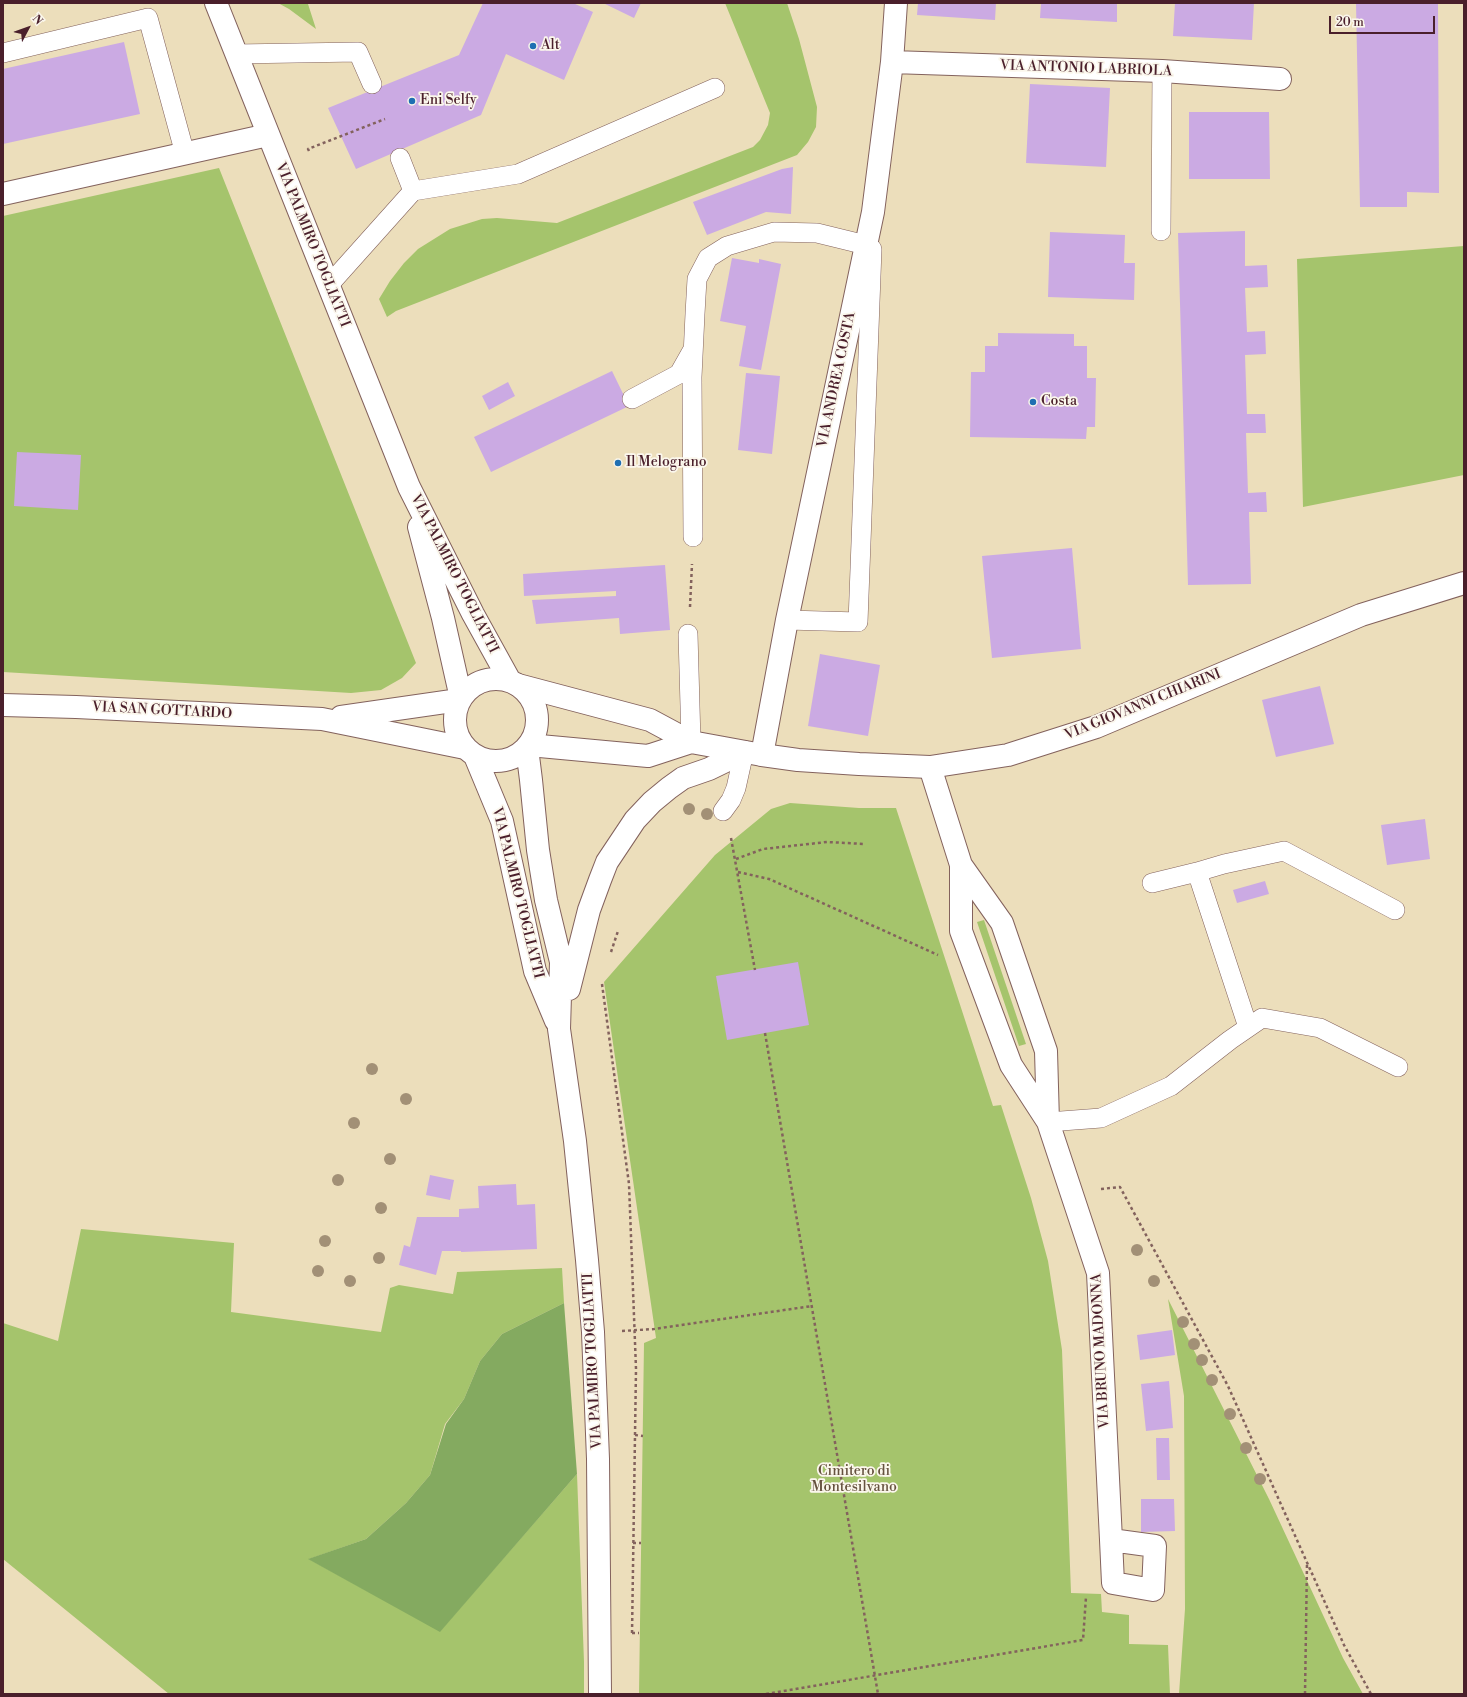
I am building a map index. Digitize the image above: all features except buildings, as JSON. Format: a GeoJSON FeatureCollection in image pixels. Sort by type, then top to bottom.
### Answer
{"type":"FeatureCollection","features":[{"type":"Feature","properties":{"kind":"main road","name":"VIA PALMIRO TOGLIATTI"},"geometry":{"type":"LineString","coordinates":[[216,3],[409,487],[473,614],[514,683]]}},
{"type":"Feature","properties":{"kind":"main road","name":"VIA ANDREA COSTA"},"geometry":{"type":"LineString","coordinates":[[753,753],[787,620],[873,212],[892,62],[896,3]]}},
{"type":"Feature","properties":{"kind":"main road","name":"VIA ANTONIO LABRIOLA"},"geometry":{"type":"LineString","coordinates":[[892,62],[1162,71],[1280,79]]}},
{"type":"Feature","properties":{"kind":"main road"},"geometry":{"type":"LineString","coordinates":[[3,194],[268,135]]}},
{"type":"Feature","properties":{"kind":"main road","name":"VIA PALMIRO TOGLIATTI"},"geometry":{"type":"LineString","coordinates":[[409,487],[443,618],[460,699]]}},
{"type":"Feature","properties":{"kind":"main road","name":"VIA GIOVANNI CHIARINI"},"geometry":{"type":"LineString","coordinates":[[514,683],[650,720],[691,742],[753,753],[859,764],[930,767],[1008,755],[1096,727],[1361,615],[1464,583]]}},
{"type":"Feature","properties":{"kind":"main road"},"geometry":{"type":"LineString","coordinates":[[501,679],[514,683],[526,691],[536,708],[537,728],[528,747],[518,755],[508,760],[497,762],[486,760],[470,752],[458,737],[455,725],[456,712],[460,699],[474,685],[482,681],[501,679]]}},
{"type":"Feature","properties":{"kind":"main road","name":"VIA SAN GOTTARDO"},"geometry":{"type":"LineString","coordinates":[[322,719],[460,699]]}},
{"type":"Feature","properties":{"kind":"main road","name":"VIA SAN GOTTARDO"},"geometry":{"type":"LineString","coordinates":[[3,705],[76,707],[322,719],[470,752]]}},
{"type":"Feature","properties":{"kind":"main road","name":"VIA GIOVANNI CHIARINI"},"geometry":{"type":"LineString","coordinates":[[528,747],[648,756],[691,742]]}},
{"type":"Feature","properties":{"kind":"main road","name":"VIA PALMIRO TOGLIATTI"},"geometry":{"type":"LineString","coordinates":[[528,747],[538,850],[546,900],[560,962],[559,1029],[570,1098],[582,1201],[593,1332],[598,1459],[600,1694]]}},
{"type":"Feature","properties":{"kind":"main road","name":"VIA PALMIRO TOGLIATTI"},"geometry":{"type":"LineString","coordinates":[[470,752],[502,821],[535,971],[559,1029]]}},
{"type":"Feature","properties":{"kind":"main road"},"geometry":{"type":"LineString","coordinates":[[559,1029],[589,910],[607,862],[622,839],[639,816],[669,788],[683,778],[753,753]]}},
{"type":"Feature","properties":{"kind":"main road","name":"VIA BRUNO MADONNA"},"geometry":{"type":"LineString","coordinates":[[930,767],[961,865],[961,931],[1011,1065],[1048,1122],[1098,1273],[1111,1540]]}},
{"type":"Feature","properties":{"kind":"main road","name":"VIA BRUNO MADONNA"},"geometry":{"type":"LineString","coordinates":[[961,865],[1002,923],[1046,1051],[1048,1122]]}},
{"type":"Feature","properties":{"kind":"lane"},"geometry":{"type":"LineString","coordinates":[[3,53],[148,18],[184,154]]}},
{"type":"Feature","properties":{"kind":"lane"},"geometry":{"type":"LineString","coordinates":[[236,54],[358,52],[372,84]]}},
{"type":"Feature","properties":{"kind":"lane"},"geometry":{"type":"LineString","coordinates":[[1161,231],[1162,71]]}},
{"type":"Feature","properties":{"kind":"lane"},"geometry":{"type":"LineString","coordinates":[[328,286],[413,191],[518,174],[715,88]]}},
{"type":"Feature","properties":{"kind":"lane"},"geometry":{"type":"LineString","coordinates":[[400,158],[413,191]]}},
{"type":"Feature","properties":{"kind":"lane"},"geometry":{"type":"LineString","coordinates":[[787,620],[858,622],[873,212]]}},
{"type":"Feature","properties":{"kind":"lane"},"geometry":{"type":"LineString","coordinates":[[693,537],[694,348],[697,279],[708,258],[727,246],[774,232],[817,233],[866,245]]}},
{"type":"Feature","properties":{"kind":"lane"},"geometry":{"type":"LineString","coordinates":[[632,399],[679,374],[694,348]]}},
{"type":"Feature","properties":{"kind":"lane"},"geometry":{"type":"LineString","coordinates":[[688,634],[691,742]]}},
{"type":"Feature","properties":{"kind":"lane"},"geometry":{"type":"LineString","coordinates":[[723,811],[732,800],[736,788],[753,753]]}},
{"type":"Feature","properties":{"kind":"lane"},"geometry":{"type":"LineString","coordinates":[[1152,883],[1224,864],[1284,851],[1395,910]]}},
{"type":"Feature","properties":{"kind":"lane"},"geometry":{"type":"LineString","coordinates":[[1197,872],[1248,1028]]}},
{"type":"Feature","properties":{"kind":"lane"},"geometry":{"type":"LineString","coordinates":[[1048,1122],[1101,1118],[1171,1086],[1262,1018],[1320,1028],[1398,1067]]}},
{"type":"Feature","properties":{"kind":"path"},"geometry":{"type":"LineString","coordinates":[[311,156],[308,149],[385,119]]}},
{"type":"Feature","properties":{"kind":"path"},"geometry":{"type":"LineString","coordinates":[[688,634],[693,537]]}},
{"type":"Feature","properties":{"kind":"path"},"geometry":{"type":"LineString","coordinates":[[723,811],[736,859],[755,970]]}},
{"type":"Feature","properties":{"kind":"path"},"geometry":{"type":"LineString","coordinates":[[736,859],[763,849],[827,842],[865,844]]}},
{"type":"Feature","properties":{"kind":"path"},"geometry":{"type":"LineString","coordinates":[[738,872],[769,879],[946,959],[969,951]]}},
{"type":"Feature","properties":{"kind":"path"},"geometry":{"type":"LineString","coordinates":[[602,977],[629,1184],[636,1369],[632,1641]]}},
{"type":"Feature","properties":{"kind":"path"},"geometry":{"type":"LineString","coordinates":[[765,1033],[878,1694]]}},
{"type":"Feature","properties":{"kind":"path"},"geometry":{"type":"LineString","coordinates":[[1071,1193],[1120,1187],[1228,1386],[1344,1645],[1371,1694]]}},
{"type":"Feature","properties":{"kind":"path"},"geometry":{"type":"LineString","coordinates":[[616,1331],[654,1330],[812,1306]]}},
{"type":"Feature","properties":{"kind":"path"},"geometry":{"type":"LineString","coordinates":[[635,1435],[643,1436]]}},
{"type":"Feature","properties":{"kind":"path"},"geometry":{"type":"LineString","coordinates":[[633,1543],[641,1543]]}},
{"type":"Feature","properties":{"kind":"path"},"geometry":{"type":"LineString","coordinates":[[1305,1694],[1307,1561]]}},
{"type":"Feature","properties":{"kind":"path"},"geometry":{"type":"LineString","coordinates":[[766,1694],[1083,1640],[1086,1593]]}},
{"type":"Feature","properties":{"kind":"path"},"geometry":{"type":"LineString","coordinates":[[632,1633],[639,1633]]}},
{"type":"Feature","properties":{"kind":"green space"},"geometry":{"type":"Polygon","coordinates":[[[278,3],[310,3],[308,4],[316,29],[289,9],[278,3]]]}},
{"type":"Feature","properties":{"kind":"green space"},"geometry":{"type":"Polygon","coordinates":[[[725,3],[787,3],[799,39],[817,107],[816,127],[808,142],[797,155],[396,311],[387,317],[379,299],[390,281],[404,263],[418,249],[450,229],[482,219],[497,218],[557,223],[753,147],[760,140],[768,125],[770,113],[725,3]]]}},
{"type":"Feature","properties":{"kind":"green space"},"geometry":{"type":"Polygon","coordinates":[[[219,168],[416,663],[402,678],[381,690],[351,693],[3,672],[3,216],[219,168]]]}},
{"type":"Feature","properties":{"kind":"green space"},"geometry":{"type":"Polygon","coordinates":[[[1464,246],[1464,475],[1303,507],[1297,259],[1464,246]]]}},
{"type":"Feature","properties":{"kind":"green space","name":"Cimitero di Montesilvano"},"geometry":{"type":"Polygon","coordinates":[[[790,803],[859,808],[896,808],[993,1106],[1001,1105],[1031,1198],[1048,1261],[1062,1350],[1071,1593],[1101,1594],[1102,1612],[1129,1615],[1129,1644],[1168,1645],[1170,1694],[639,1694],[644,1343],[656,1338],[604,982],[715,855],[771,809],[790,803]]]}},
{"type":"Feature","properties":{"kind":"green space"},"geometry":{"type":"Polygon","coordinates":[[[984,920],[1026,1044],[1019,1046],[977,922],[984,920]]]}},
{"type":"Feature","properties":{"kind":"green space"},"geometry":{"type":"Polygon","coordinates":[[[81,1229],[234,1243],[231,1312],[381,1332],[390,1288],[399,1285],[453,1294],[457,1272],[562,1268],[564,1303],[502,1334],[480,1361],[464,1399],[445,1424],[430,1475],[406,1503],[366,1539],[309,1559],[440,1631],[577,1474],[584,1694],[169,1694],[3,1559],[3,1323],[58,1341],[81,1229]]]}},
{"type":"Feature","properties":{"kind":"green space"},"geometry":{"type":"Polygon","coordinates":[[[1168,1299],[1269,1499],[1343,1658],[1363,1694],[1179,1694],[1185,1609],[1184,1396],[1168,1299]]]}},
{"type":"Feature","properties":{"kind":"green space"},"geometry":{"type":"Polygon","coordinates":[[[564,1303],[577,1474],[440,1632],[308,1559],[366,1539],[406,1503],[430,1475],[446,1424],[464,1399],[480,1361],[502,1334],[564,1303]]]}},
{"type":"Feature","properties":{"kind":"place","name":"Alt"},"geometry":{"type":"Point","coordinates":[533,46]}},
{"type":"Feature","properties":{"kind":"place","name":"Eni Selfy"},"geometry":{"type":"Point","coordinates":[412,101]}},
{"type":"Feature","properties":{"kind":"place","name":"Costa"},"geometry":{"type":"Point","coordinates":[1033,402]}},
{"type":"Feature","properties":{"kind":"place","name":"Il Melograno"},"geometry":{"type":"Point","coordinates":[618,463]}}]}
